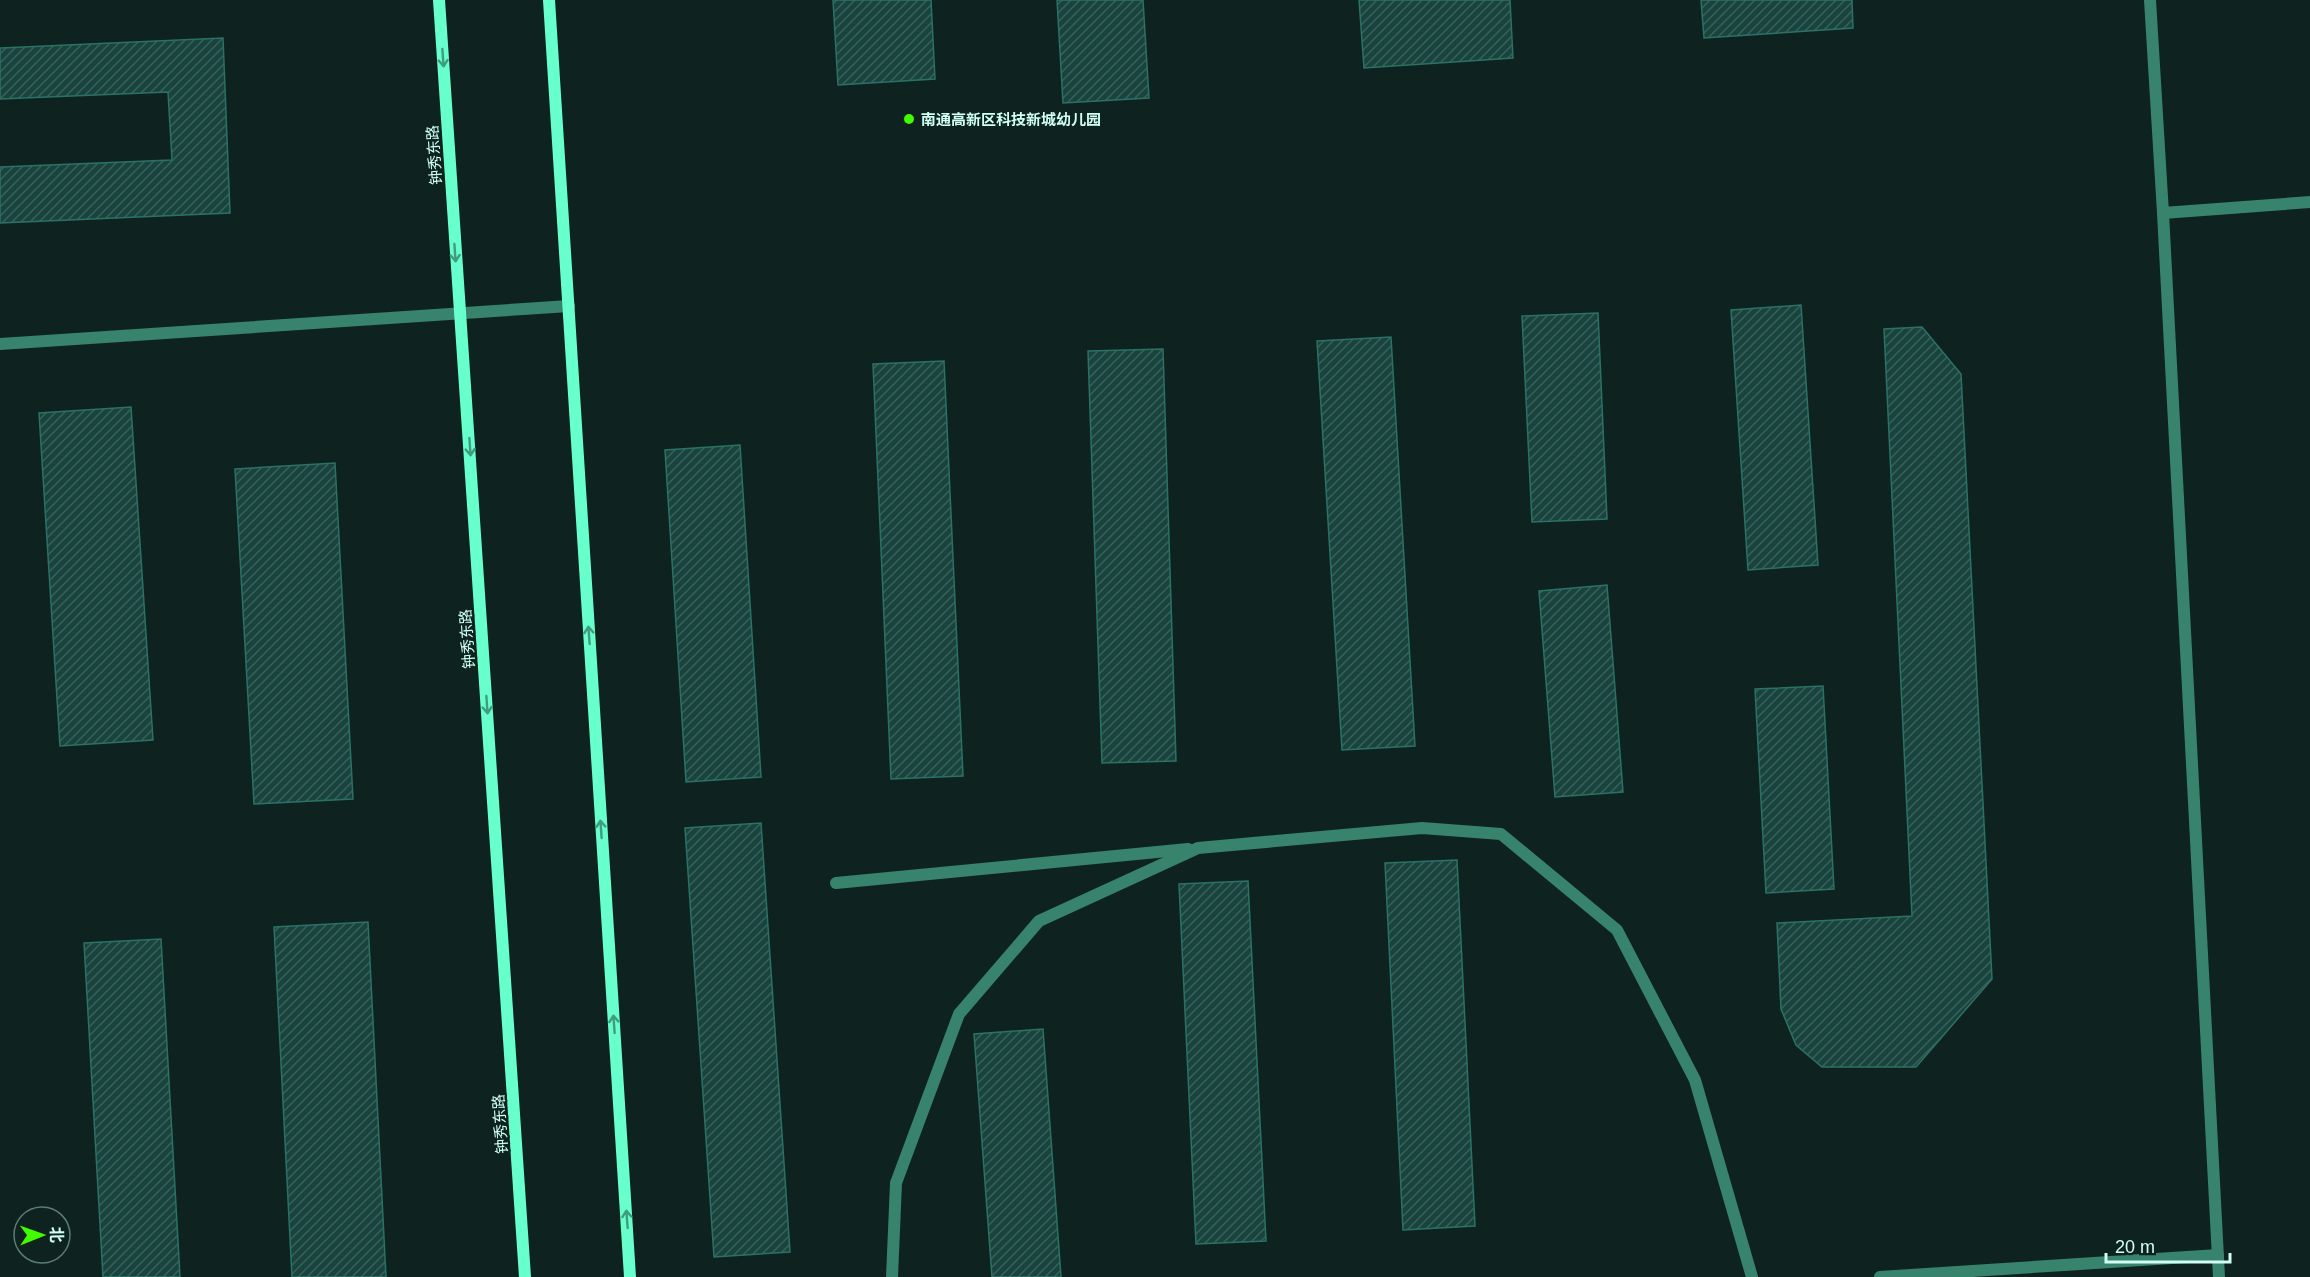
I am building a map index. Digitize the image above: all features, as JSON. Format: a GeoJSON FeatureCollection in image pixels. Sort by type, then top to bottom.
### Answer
{"type":"FeatureCollection","features":[{"type":"Feature","properties":{"kind":"main road","name":"钟秀东路"},"geometry":{"type":"LineString","coordinates":[[439,0],[525,1277]]}},
{"type":"Feature","properties":{"kind":"main road"},"geometry":{"type":"LineString","coordinates":[[549,0],[630,1277]]}},
{"type":"Feature","properties":{"kind":"street"},"geometry":{"type":"LineString","coordinates":[[2150,0],[2219,1277]]}},
{"type":"Feature","properties":{"kind":"street"},"geometry":{"type":"LineString","coordinates":[[2163,213],[2310,202]]}},
{"type":"Feature","properties":{"kind":"street"},"geometry":{"type":"LineString","coordinates":[[0,344],[569,306]]}},
{"type":"Feature","properties":{"kind":"street"},"geometry":{"type":"LineString","coordinates":[[836,883],[1422,828],[1501,834],[1617,930],[1695,1080],[1752,1277]]}},
{"type":"Feature","properties":{"kind":"street"},"geometry":{"type":"LineString","coordinates":[[892,1277],[896,1183],[958,1014],[1039,921],[1198,848]]}},
{"type":"Feature","properties":{"kind":"street"},"geometry":{"type":"LineString","coordinates":[[1880,1277],[2218,1255]]}},
{"type":"Feature","properties":{"kind":"building"},"geometry":{"type":"Polygon","coordinates":[[[833,0],[931,0],[935,79],[838,85],[833,0]]]}},
{"type":"Feature","properties":{"kind":"building"},"geometry":{"type":"Polygon","coordinates":[[[1057,0],[1143,0],[1149,98],[1063,103],[1057,0]]]}},
{"type":"Feature","properties":{"kind":"building"},"geometry":{"type":"Polygon","coordinates":[[[1359,0],[1510,0],[1513,58],[1364,68],[1359,0]]]}},
{"type":"Feature","properties":{"kind":"building"},"geometry":{"type":"Polygon","coordinates":[[[1701,0],[1852,0],[1853,28],[1704,38],[1701,0]]]}},
{"type":"Feature","properties":{"kind":"building"},"geometry":{"type":"Polygon","coordinates":[[[223,38],[230,213],[0,223],[0,167],[172,160],[168,92],[0,99],[0,48],[223,38]]]}},
{"type":"Feature","properties":{"kind":"building"},"geometry":{"type":"Polygon","coordinates":[[[1801,305],[1818,565],[1748,570],[1731,310],[1801,305]]]}},
{"type":"Feature","properties":{"kind":"building"},"geometry":{"type":"Polygon","coordinates":[[[1598,313],[1607,519],[1532,522],[1522,316],[1598,313]]]}},
{"type":"Feature","properties":{"kind":"building"},"geometry":{"type":"Polygon","coordinates":[[[1922,327],[1961,374],[1992,979],[1916,1067],[1822,1067],[1796,1045],[1781,1009],[1777,923],[1912,916],[1884,329],[1922,327]]]}},
{"type":"Feature","properties":{"kind":"building"},"geometry":{"type":"Polygon","coordinates":[[[1391,337],[1415,746],[1342,750],[1317,341],[1391,337]]]}},
{"type":"Feature","properties":{"kind":"building"},"geometry":{"type":"Polygon","coordinates":[[[1163,349],[1176,761],[1102,763],[1088,351],[1163,349]]]}},
{"type":"Feature","properties":{"kind":"building"},"geometry":{"type":"Polygon","coordinates":[[[944,361],[963,776],[891,779],[873,364],[944,361]]]}},
{"type":"Feature","properties":{"kind":"building"},"geometry":{"type":"Polygon","coordinates":[[[131,407],[153,740],[60,746],[39,413],[131,407]]]}},
{"type":"Feature","properties":{"kind":"building"},"geometry":{"type":"Polygon","coordinates":[[[740,445],[761,777],[686,782],[665,450],[740,445]]]}},
{"type":"Feature","properties":{"kind":"building"},"geometry":{"type":"Polygon","coordinates":[[[335,463],[353,799],[254,804],[235,469],[335,463]]]}},
{"type":"Feature","properties":{"kind":"building"},"geometry":{"type":"Polygon","coordinates":[[[1607,585],[1623,792],[1555,797],[1539,591],[1607,585]]]}},
{"type":"Feature","properties":{"kind":"building"},"geometry":{"type":"Polygon","coordinates":[[[1823,686],[1834,889],[1766,893],[1755,689],[1823,686]]]}},
{"type":"Feature","properties":{"kind":"building"},"geometry":{"type":"Polygon","coordinates":[[[761,823],[790,1252],[714,1257],[685,828],[761,823]]]}},
{"type":"Feature","properties":{"kind":"building"},"geometry":{"type":"Polygon","coordinates":[[[1457,860],[1475,1226],[1403,1230],[1385,863],[1457,860]]]}},
{"type":"Feature","properties":{"kind":"building"},"geometry":{"type":"Polygon","coordinates":[[[1248,881],[1266,1241],[1196,1244],[1179,884],[1248,881]]]}},
{"type":"Feature","properties":{"kind":"building"},"geometry":{"type":"Polygon","coordinates":[[[368,922],[386,1277],[292,1277],[274,927],[368,922]]]}},
{"type":"Feature","properties":{"kind":"building"},"geometry":{"type":"Polygon","coordinates":[[[161,939],[180,1277],[103,1277],[84,943],[161,939]]]}},
{"type":"Feature","properties":{"kind":"building"},"geometry":{"type":"Polygon","coordinates":[[[1043,1029],[1061,1277],[992,1277],[974,1034],[1043,1029]]]}},
{"type":"Feature","properties":{"kind":"place","name":"南通高新区科技新城幼儿园"},"geometry":{"type":"Point","coordinates":[909,119]}}]}
